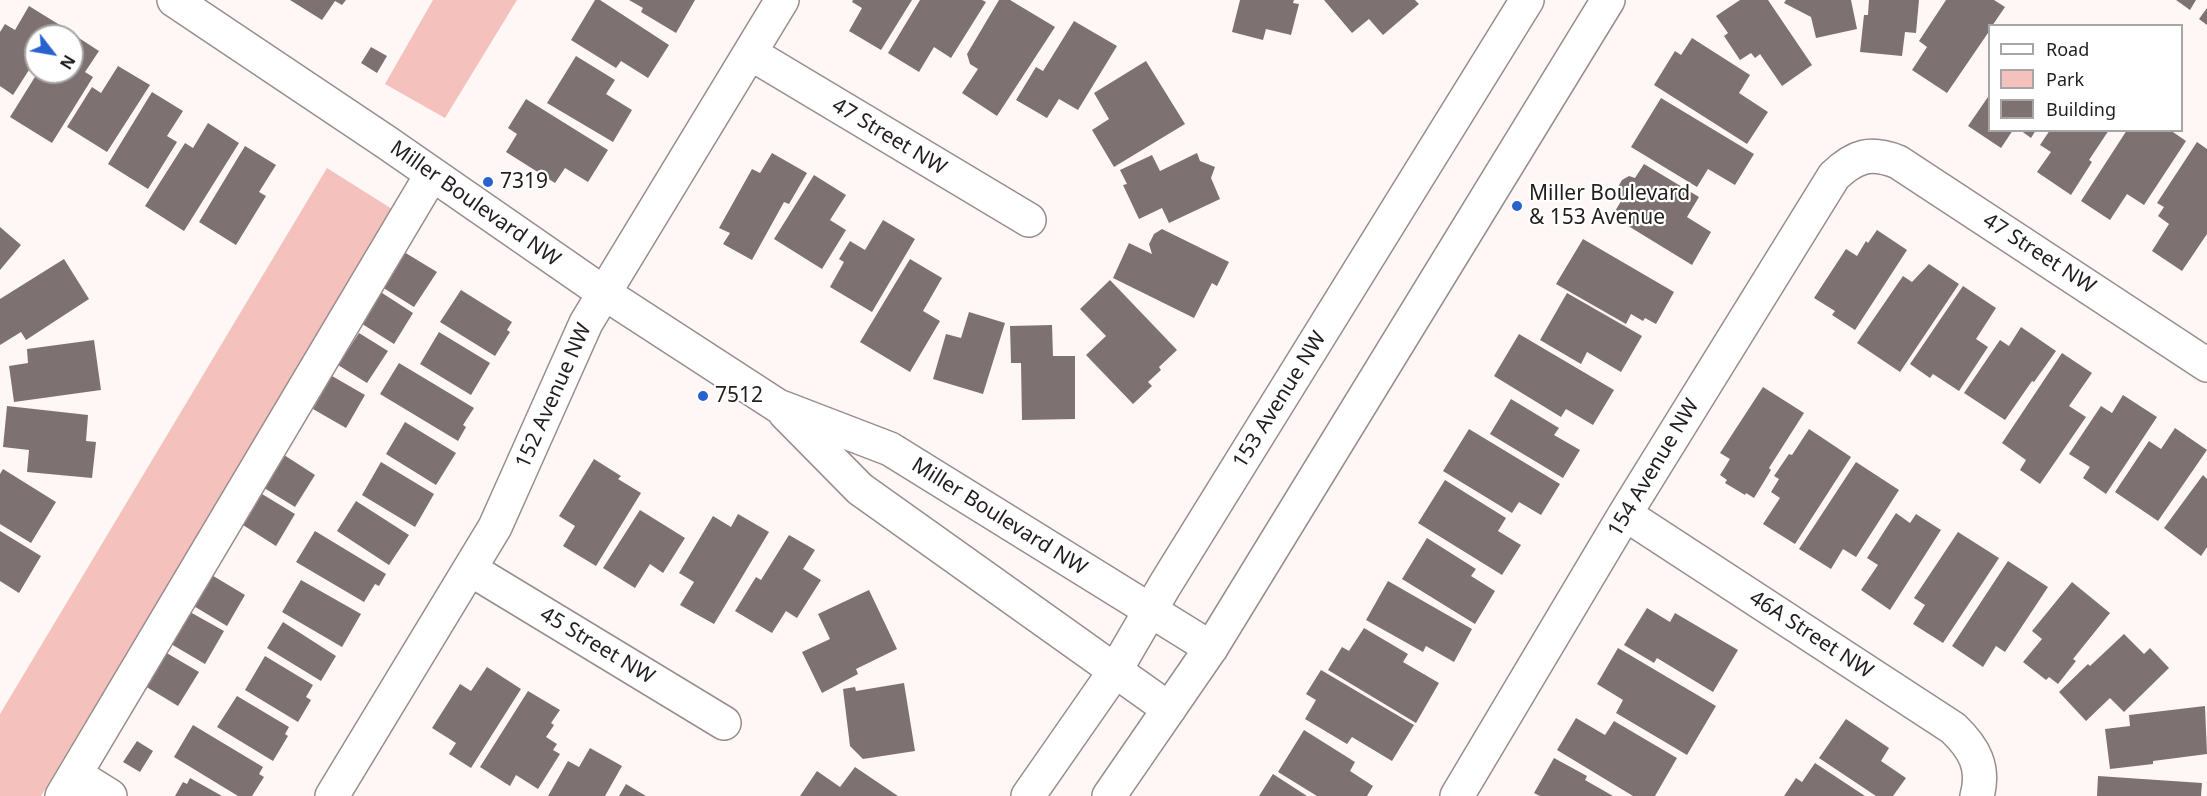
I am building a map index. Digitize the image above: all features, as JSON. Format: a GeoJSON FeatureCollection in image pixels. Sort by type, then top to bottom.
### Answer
{"type":"FeatureCollection","features":[{"type":"Feature","properties":{"kind":"street","name":"Miller Boulevard NW"},"geometry":{"type":"LineString","coordinates":[[174,0],[604,293],[778,406],[890,449],[1211,648]]}},
{"type":"Feature","properties":{"kind":"street","name":"152 Avenue NW"},"geometry":{"type":"LineString","coordinates":[[332,796],[470,569],[508,502],[578,339],[604,293],[782,0]]}},
{"type":"Feature","properties":{"kind":"street","name":"153 Avenue NW"},"geometry":{"type":"LineString","coordinates":[[1028,796],[1115,671],[1527,0]]}},
{"type":"Feature","properties":{"kind":"street"},"geometry":{"type":"LineString","coordinates":[[1109,796],[1211,648],[1608,0]]}},
{"type":"Feature","properties":{"kind":"street","name":"47 Street NW"},"geometry":{"type":"LineString","coordinates":[[750,53],[1029,220]]}},
{"type":"Feature","properties":{"kind":"street","name":"47 Street NW"},"geometry":{"type":"LineString","coordinates":[[1866,156],[1884,157],[1898,162],[2207,365]]}},
{"type":"Feature","properties":{"kind":"street","name":"154 Avenue NW"},"geometry":{"type":"LineString","coordinates":[[1457,796],[1625,514],[1834,176],[1846,164],[1866,156]]}},
{"type":"Feature","properties":{"kind":"street"},"geometry":{"type":"LineString","coordinates":[[111,796],[68,785],[432,174]]}},
{"type":"Feature","properties":{"kind":"street","name":"Miller Boulevard NW"},"geometry":{"type":"LineString","coordinates":[[778,406],[860,489],[1169,709]]}},
{"type":"Feature","properties":{"kind":"street","name":"46A Street NW"},"geometry":{"type":"LineString","coordinates":[[1625,514],[1953,728],[1966,740],[1976,756],[1979,783]]}},
{"type":"Feature","properties":{"kind":"street","name":"45 Street NW"},"geometry":{"type":"LineString","coordinates":[[470,569],[723,723]]}},
{"type":"Feature","properties":{"kind":"green space"},"geometry":{"type":"Polygon","coordinates":[[[433,0],[517,0],[445,118],[385,84],[433,0]]]}},
{"type":"Feature","properties":{"kind":"green space"},"geometry":{"type":"Polygon","coordinates":[[[327,168],[392,209],[41,796],[0,796],[0,714],[327,168]]]}},
{"type":"Feature","properties":{"kind":"building"},"geometry":{"type":"Polygon","coordinates":[[[290,0],[346,0],[342,5],[335,1],[322,20],[290,0]]]}},
{"type":"Feature","properties":{"kind":"building"},"geometry":{"type":"Polygon","coordinates":[[[595,0],[600,0],[669,45],[648,78],[621,61],[616,68],[571,40],[595,0]]]}},
{"type":"Feature","properties":{"kind":"building"},"geometry":{"type":"Polygon","coordinates":[[[629,0],[695,0],[676,33],[641,12],[643,8],[629,0]]]}},
{"type":"Feature","properties":{"kind":"building"},"geometry":{"type":"Polygon","coordinates":[[[853,0],[912,0],[881,50],[849,31],[862,8],[852,2],[853,0]]]}},
{"type":"Feature","properties":{"kind":"building"},"geometry":{"type":"Polygon","coordinates":[[[920,0],[982,0],[986,2],[951,58],[934,47],[919,72],[888,53],[920,0]]]}},
{"type":"Feature","properties":{"kind":"building"},"geometry":{"type":"Polygon","coordinates":[[[999,0],[1010,0],[1055,27],[997,116],[962,93],[978,69],[970,64],[967,54],[999,0]]]}},
{"type":"Feature","properties":{"kind":"building"},"geometry":{"type":"Polygon","coordinates":[[[1240,0],[1294,0],[1293,3],[1299,4],[1291,35],[1266,29],[1263,40],[1232,32],[1240,0]]]}},
{"type":"Feature","properties":{"kind":"building"},"geometry":{"type":"Polygon","coordinates":[[[1324,0],[1415,0],[1419,4],[1383,35],[1369,19],[1352,33],[1324,0]]]}},
{"type":"Feature","properties":{"kind":"building"},"geometry":{"type":"Polygon","coordinates":[[[1740,0],[1768,0],[1812,65],[1782,86],[1760,54],[1755,58],[1751,53],[1740,60],[1724,36],[1728,33],[1716,16],[1740,0]]]}},
{"type":"Feature","properties":{"kind":"building"},"geometry":{"type":"Polygon","coordinates":[[[1786,0],[1851,0],[1857,29],[1816,38],[1811,17],[1784,3],[1786,0]]]}},
{"type":"Feature","properties":{"kind":"building"},"geometry":{"type":"Polygon","coordinates":[[[1869,0],[1919,0],[1916,33],[1905,32],[1902,56],[1860,52],[1864,15],[1868,15],[1869,0]]]}},
{"type":"Feature","properties":{"kind":"building"},"geometry":{"type":"Polygon","coordinates":[[[1946,0],[1994,0],[2005,7],[1993,24],[1988,24],[1988,33],[1947,93],[1912,70],[1927,47],[1919,41],[1946,0]]]}},
{"type":"Feature","properties":{"kind":"building"},"geometry":{"type":"Polygon","coordinates":[[[2176,0],[2196,0],[2190,10],[2176,0]]]}},
{"type":"Feature","properties":{"kind":"building"},"geometry":{"type":"Polygon","coordinates":[[[29,6],[58,24],[24,24],[24,78],[13,95],[0,86],[0,32],[5,24],[15,30],[29,6]]]}},
{"type":"Feature","properties":{"kind":"building"},"geometry":{"type":"Polygon","coordinates":[[[2207,8],[2207,25],[2199,19],[2207,8]]]}},
{"type":"Feature","properties":{"kind":"building"},"geometry":{"type":"Polygon","coordinates":[[[1074,21],[1117,46],[1078,110],[1059,99],[1047,118],[1016,100],[1036,67],[1043,71],[1074,21]]]}},
{"type":"Feature","properties":{"kind":"building"},"geometry":{"type":"Polygon","coordinates":[[[1692,38],[1750,75],[1739,93],[1768,112],[1747,144],[1654,85],[1675,51],[1681,55],[1692,38]]]}},
{"type":"Feature","properties":{"kind":"building"},"geometry":{"type":"Polygon","coordinates":[[[84,41],[99,51],[85,72],[93,77],[52,143],[10,117],[31,84],[84,84],[84,41]]]}},
{"type":"Feature","properties":{"kind":"building"},"geometry":{"type":"Polygon","coordinates":[[[371,47],[387,56],[377,73],[361,63],[371,47]]]}},
{"type":"Feature","properties":{"kind":"building"},"geometry":{"type":"Polygon","coordinates":[[[576,56],[615,80],[606,94],[632,110],[613,142],[547,103],[576,56]]]}},
{"type":"Feature","properties":{"kind":"building"},"geometry":{"type":"Polygon","coordinates":[[[1146,61],[1185,124],[1114,167],[1092,130],[1109,119],[1094,93],[1146,61]]]}},
{"type":"Feature","properties":{"kind":"building"},"geometry":{"type":"Polygon","coordinates":[[[118,66],[150,85],[107,152],[67,127],[92,87],[101,93],[118,66]]]}},
{"type":"Feature","properties":{"kind":"building"},"geometry":{"type":"Polygon","coordinates":[[[152,92],[183,111],[167,136],[177,142],[148,189],[108,164],[152,92]]]}},
{"type":"Feature","properties":{"kind":"building"},"geometry":{"type":"Polygon","coordinates":[[[1988,97],[1988,132],[2012,132],[2001,148],[1968,126],[1988,97]]]}},
{"type":"Feature","properties":{"kind":"building"},"geometry":{"type":"Polygon","coordinates":[[[1661,98],[1754,154],[1735,185],[1708,169],[1697,187],[1631,147],[1661,98]]]}},
{"type":"Feature","properties":{"kind":"building"},"geometry":{"type":"Polygon","coordinates":[[[526,99],[608,150],[588,182],[565,168],[555,183],[506,152],[517,134],[508,128],[526,99]]]}},
{"type":"Feature","properties":{"kind":"building"},"geometry":{"type":"Polygon","coordinates":[[[208,123],[239,143],[184,231],[145,206],[185,143],[193,148],[208,123]]]}},
{"type":"Feature","properties":{"kind":"building"},"geometry":{"type":"Polygon","coordinates":[[[2023,132],[2035,132],[2031,138],[2023,132]]]}},
{"type":"Feature","properties":{"kind":"building"},"geometry":{"type":"Polygon","coordinates":[[[2049,132],[2108,132],[2089,160],[2092,162],[2071,195],[2037,172],[2051,152],[2040,145],[2049,132]]]}},
{"type":"Feature","properties":{"kind":"building"},"geometry":{"type":"Polygon","coordinates":[[[2126,132],[2173,132],[2186,141],[2144,205],[2127,194],[2110,220],[2081,201],[2126,132]]]}},
{"type":"Feature","properties":{"kind":"building"},"geometry":{"type":"Polygon","coordinates":[[[2197,142],[2207,149],[2207,234],[2182,271],[2152,251],[2169,224],[2158,216],[2164,207],[2157,203],[2197,142]]]}},
{"type":"Feature","properties":{"kind":"building"},"geometry":{"type":"Polygon","coordinates":[[[245,146],[276,165],[259,192],[266,196],[236,245],[199,222],[245,146]]]}},
{"type":"Feature","properties":{"kind":"building"},"geometry":{"type":"Polygon","coordinates":[[[772,153],[807,173],[789,204],[784,202],[752,260],[723,244],[730,233],[719,228],[752,169],[760,173],[772,153]]]}},
{"type":"Feature","properties":{"kind":"building"},"geometry":{"type":"Polygon","coordinates":[[[1197,153],[1200,161],[1215,167],[1211,178],[1220,199],[1169,223],[1162,208],[1139,219],[1123,185],[1127,184],[1120,170],[1152,155],[1160,171],[1197,153]]]}},
{"type":"Feature","properties":{"kind":"building"},"geometry":{"type":"Polygon","coordinates":[[[1644,164],[1699,197],[1687,217],[1711,232],[1692,265],[1612,216],[1623,198],[1620,196],[1618,187],[1622,180],[1629,176],[1635,178],[1644,164]]]}},
{"type":"Feature","properties":{"kind":"building"},"geometry":{"type":"Polygon","coordinates":[[[814,175],[846,195],[830,220],[846,230],[822,269],[774,239],[814,175]]]}},
{"type":"Feature","properties":{"kind":"building"},"geometry":{"type":"Polygon","coordinates":[[[883,220],[915,239],[872,312],[830,287],[844,262],[839,259],[850,241],[865,250],[883,220]]]}},
{"type":"Feature","properties":{"kind":"building"},"geometry":{"type":"Polygon","coordinates":[[[0,227],[21,245],[0,270],[0,227]]]}},
{"type":"Feature","properties":{"kind":"building"},"geometry":{"type":"Polygon","coordinates":[[[1162,229],[1229,262],[1217,286],[1212,283],[1194,318],[1113,278],[1129,243],[1152,254],[1149,244],[1154,234],[1162,229]]]}},
{"type":"Feature","properties":{"kind":"building"},"geometry":{"type":"Polygon","coordinates":[[[1877,230],[1907,250],[1855,330],[1832,315],[1835,311],[1814,298],[1846,249],[1857,256],[1866,241],[1868,243],[1877,230]]]}},
{"type":"Feature","properties":{"kind":"building"},"geometry":{"type":"Polygon","coordinates":[[[1583,239],[1674,292],[1656,324],[1645,318],[1643,321],[1631,314],[1626,324],[1556,284],[1583,239]]]}},
{"type":"Feature","properties":{"kind":"building"},"geometry":{"type":"Polygon","coordinates":[[[404,252],[437,272],[414,307],[382,287],[404,252]]]}},
{"type":"Feature","properties":{"kind":"building"},"geometry":{"type":"Polygon","coordinates":[[[64,259],[89,299],[26,340],[21,332],[0,345],[0,299],[64,259]]]}},
{"type":"Feature","properties":{"kind":"building"},"geometry":{"type":"Polygon","coordinates":[[[910,259],[942,278],[923,311],[940,321],[910,372],[860,342],[910,259]]]}},
{"type":"Feature","properties":{"kind":"building"},"geometry":{"type":"Polygon","coordinates":[[[1929,264],[1959,284],[1900,372],[1857,343],[1903,276],[1912,282],[1929,264]]]}},
{"type":"Feature","properties":{"kind":"building"},"geometry":{"type":"Polygon","coordinates":[[[1110,280],[1177,350],[1159,367],[1161,370],[1148,382],[1152,386],[1133,404],[1086,355],[1106,336],[1080,309],[1110,280]]]}},
{"type":"Feature","properties":{"kind":"building"},"geometry":{"type":"Polygon","coordinates":[[[1963,286],[1996,308],[1976,339],[1988,347],[1959,391],[1933,374],[1930,378],[1910,364],[1963,286]]]}},
{"type":"Feature","properties":{"kind":"building"},"geometry":{"type":"Polygon","coordinates":[[[461,290],[512,322],[507,330],[510,332],[495,356],[440,322],[461,290]]]}},
{"type":"Feature","properties":{"kind":"building"},"geometry":{"type":"Polygon","coordinates":[[[379,291],[413,313],[394,344],[359,322],[379,291]]]}},
{"type":"Feature","properties":{"kind":"building"},"geometry":{"type":"Polygon","coordinates":[[[1567,293],[1642,336],[1621,372],[1587,352],[1581,364],[1540,340],[1567,293]]]}},
{"type":"Feature","properties":{"kind":"building"},"geometry":{"type":"Polygon","coordinates":[[[969,312],[1005,323],[983,394],[933,379],[946,334],[961,338],[969,312]]]}},
{"type":"Feature","properties":{"kind":"building"},"geometry":{"type":"Polygon","coordinates":[[[1052,325],[1053,356],[1075,356],[1075,419],[1022,420],[1021,363],[1011,363],[1010,326],[1052,325]]]}},
{"type":"Feature","properties":{"kind":"building"},"geometry":{"type":"Polygon","coordinates":[[[2021,327],[2056,351],[2005,420],[1964,393],[2000,340],[2009,346],[2021,327]]]}},
{"type":"Feature","properties":{"kind":"building"},"geometry":{"type":"Polygon","coordinates":[[[439,332],[490,363],[471,395],[420,364],[439,332]]]}},
{"type":"Feature","properties":{"kind":"building"},"geometry":{"type":"Polygon","coordinates":[[[359,333],[388,351],[367,383],[338,365],[359,333]]]}},
{"type":"Feature","properties":{"kind":"building"},"geometry":{"type":"Polygon","coordinates":[[[1519,334],[1614,390],[1593,425],[1566,409],[1561,417],[1494,376],[1519,334]]]}},
{"type":"Feature","properties":{"kind":"building"},"geometry":{"type":"Polygon","coordinates":[[[94,340],[101,390],[14,402],[9,366],[28,363],[27,349],[94,340]]]}},
{"type":"Feature","properties":{"kind":"building"},"geometry":{"type":"Polygon","coordinates":[[[2062,353],[2092,373],[2069,406],[2086,417],[2040,484],[2020,470],[2026,460],[2002,443],[2062,353]]]}},
{"type":"Feature","properties":{"kind":"building"},"geometry":{"type":"Polygon","coordinates":[[[399,363],[474,408],[463,425],[466,427],[458,441],[380,394],[399,363]]]}},
{"type":"Feature","properties":{"kind":"building"},"geometry":{"type":"Polygon","coordinates":[[[332,376],[365,395],[346,428],[313,409],[332,376]]]}},
{"type":"Feature","properties":{"kind":"building"},"geometry":{"type":"Polygon","coordinates":[[[1763,387],[1804,413],[1769,468],[1771,470],[1754,498],[1725,483],[1727,480],[1720,475],[1730,459],[1720,453],[1763,387]]]}},
{"type":"Feature","properties":{"kind":"building"},"geometry":{"type":"Polygon","coordinates":[[[2123,395],[2157,417],[2106,494],[2083,478],[2090,467],[2069,454],[2101,406],[2112,413],[2123,395]]]}},
{"type":"Feature","properties":{"kind":"building"},"geometry":{"type":"Polygon","coordinates":[[[1511,399],[1559,428],[1554,435],[1580,450],[1563,478],[1490,434],[1511,399]]]}},
{"type":"Feature","properties":{"kind":"building"},"geometry":{"type":"Polygon","coordinates":[[[7,406],[88,415],[86,441],[96,442],[92,478],[27,472],[29,450],[3,447],[7,406]]]}},
{"type":"Feature","properties":{"kind":"building"},"geometry":{"type":"Polygon","coordinates":[[[405,422],[456,453],[436,485],[386,454],[405,422]]]}},
{"type":"Feature","properties":{"kind":"building"},"geometry":{"type":"Polygon","coordinates":[[[2175,428],[2207,450],[2158,521],[2115,492],[2149,441],[2161,449],[2175,428]]]}},
{"type":"Feature","properties":{"kind":"building"},"geometry":{"type":"Polygon","coordinates":[[[1469,429],[1560,484],[1541,515],[1519,502],[1512,513],[1443,471],[1469,429]]]}},
{"type":"Feature","properties":{"kind":"building"},"geometry":{"type":"Polygon","coordinates":[[[1809,429],[1851,457],[1795,544],[1763,524],[1780,498],[1771,492],[1779,479],[1774,476],[1789,454],[1792,455],[1809,429]]]}},
{"type":"Feature","properties":{"kind":"building"},"geometry":{"type":"Polygon","coordinates":[[[281,453],[315,475],[295,507],[261,486],[281,453]]]}},
{"type":"Feature","properties":{"kind":"building"},"geometry":{"type":"Polygon","coordinates":[[[594,459],[621,476],[618,479],[641,493],[596,566],[563,546],[575,526],[559,516],[594,459]]]}},
{"type":"Feature","properties":{"kind":"building"},"geometry":{"type":"Polygon","coordinates":[[[381,462],[434,494],[415,527],[362,495],[381,462]]]}},
{"type":"Feature","properties":{"kind":"building"},"geometry":{"type":"Polygon","coordinates":[[[1856,462],[1899,490],[1856,557],[1843,549],[1831,569],[1799,549],[1856,462]]]}},
{"type":"Feature","properties":{"kind":"building"},"geometry":{"type":"Polygon","coordinates":[[[3,469],[56,502],[31,543],[0,524],[0,474],[3,469]]]}},
{"type":"Feature","properties":{"kind":"building"},"geometry":{"type":"Polygon","coordinates":[[[2203,475],[2207,479],[2207,547],[2201,556],[2164,528],[2203,475]]]}},
{"type":"Feature","properties":{"kind":"building"},"geometry":{"type":"Polygon","coordinates":[[[1445,480],[1506,518],[1498,531],[1521,545],[1502,575],[1418,523],[1445,480]]]}},
{"type":"Feature","properties":{"kind":"building"},"geometry":{"type":"Polygon","coordinates":[[[262,494],[295,514],[276,546],[243,525],[262,494]]]}},
{"type":"Feature","properties":{"kind":"building"},"geometry":{"type":"Polygon","coordinates":[[[356,501],[409,535],[389,565],[337,531],[356,501]]]}},
{"type":"Feature","properties":{"kind":"building"},"geometry":{"type":"Polygon","coordinates":[[[640,510],[685,538],[663,573],[650,564],[635,588],[603,568],[640,510]]]}},
{"type":"Feature","properties":{"kind":"building"},"geometry":{"type":"Polygon","coordinates":[[[1896,513],[1910,523],[1916,514],[1941,530],[1890,610],[1861,590],[1878,565],[1867,558],[1896,513]]]}},
{"type":"Feature","properties":{"kind":"building"},"geometry":{"type":"Polygon","coordinates":[[[738,514],[769,532],[714,624],[680,605],[694,582],[679,573],[713,516],[731,527],[738,514]]]}},
{"type":"Feature","properties":{"kind":"building"},"geometry":{"type":"Polygon","coordinates":[[[0,531],[41,556],[19,593],[0,581],[0,531]]]}},
{"type":"Feature","properties":{"kind":"building"},"geometry":{"type":"Polygon","coordinates":[[[315,531],[386,574],[379,586],[375,584],[364,602],[296,562],[315,531]]]}},
{"type":"Feature","properties":{"kind":"building"},"geometry":{"type":"Polygon","coordinates":[[[1958,532],[1999,558],[1943,643],[1913,624],[1925,605],[1914,598],[1958,532]]]}},
{"type":"Feature","properties":{"kind":"building"},"geometry":{"type":"Polygon","coordinates":[[[789,535],[815,550],[803,569],[821,580],[797,618],[786,611],[772,633],[735,611],[756,577],[761,580],[789,535]]]}},
{"type":"Feature","properties":{"kind":"building"},"geometry":{"type":"Polygon","coordinates":[[[1427,538],[1476,569],[1471,576],[1495,591],[1475,624],[1402,579],[1427,538]]]}},
{"type":"Feature","properties":{"kind":"building"},"geometry":{"type":"Polygon","coordinates":[[[2008,561],[2048,587],[2005,652],[1996,646],[1983,667],[1952,646],[2008,561]]]}},
{"type":"Feature","properties":{"kind":"building"},"geometry":{"type":"Polygon","coordinates":[[[210,574],[245,595],[227,626],[192,605],[210,574]]]}},
{"type":"Feature","properties":{"kind":"building"},"geometry":{"type":"Polygon","coordinates":[[[301,580],[361,614],[342,647],[282,612],[301,580]]]}},
{"type":"Feature","properties":{"kind":"building"},"geometry":{"type":"Polygon","coordinates":[[[1388,581],[1472,629],[1454,662],[1426,646],[1423,652],[1366,620],[1388,581]]]}},
{"type":"Feature","properties":{"kind":"building"},"geometry":{"type":"Polygon","coordinates":[[[2072,582],[2110,613],[2073,659],[2076,661],[2058,684],[2049,677],[2046,680],[2023,662],[2042,639],[2032,631],[2072,582]]]}},
{"type":"Feature","properties":{"kind":"building"},"geometry":{"type":"Polygon","coordinates":[[[869,590],[897,649],[856,669],[858,674],[822,693],[802,652],[830,639],[818,614],[869,590]]]}},
{"type":"Feature","properties":{"kind":"building"},"geometry":{"type":"Polygon","coordinates":[[[1647,608],[1670,622],[1675,613],[1738,650],[1713,692],[1657,658],[1654,663],[1624,645],[1647,608]]]}},
{"type":"Feature","properties":{"kind":"building"},"geometry":{"type":"Polygon","coordinates":[[[190,612],[224,631],[205,664],[171,644],[190,612]]]}},
{"type":"Feature","properties":{"kind":"building"},"geometry":{"type":"Polygon","coordinates":[[[283,622],[336,656],[321,681],[267,648],[283,622]]]}},
{"type":"Feature","properties":{"kind":"building"},"geometry":{"type":"Polygon","coordinates":[[[1364,628],[1408,654],[1403,662],[1439,683],[1416,723],[1328,670],[1342,647],[1349,651],[1364,628]]]}},
{"type":"Feature","properties":{"kind":"building"},"geometry":{"type":"Polygon","coordinates":[[[2124,634],[2144,654],[2150,648],[2169,668],[2124,712],[2110,698],[2086,721],[2059,692],[2124,634]]]}},
{"type":"Feature","properties":{"kind":"building"},"geometry":{"type":"Polygon","coordinates":[[[1618,648],[1716,706],[1687,755],[1616,713],[1623,700],[1597,684],[1618,648]]]}},
{"type":"Feature","properties":{"kind":"building"},"geometry":{"type":"Polygon","coordinates":[[[165,652],[199,672],[178,706],[145,686],[165,652]]]}},
{"type":"Feature","properties":{"kind":"building"},"geometry":{"type":"Polygon","coordinates":[[[265,656],[313,685],[306,697],[311,700],[298,722],[245,690],[265,656]]]}},
{"type":"Feature","properties":{"kind":"building"},"geometry":{"type":"Polygon","coordinates":[[[487,667],[521,689],[471,768],[449,754],[456,743],[432,728],[460,684],[471,691],[487,667]]]}},
{"type":"Feature","properties":{"kind":"building"},"geometry":{"type":"Polygon","coordinates":[[[1321,670],[1414,725],[1392,761],[1352,737],[1347,744],[1305,719],[1316,700],[1306,694],[1321,670]]]}},
{"type":"Feature","properties":{"kind":"building"},"geometry":{"type":"Polygon","coordinates":[[[904,683],[915,751],[863,759],[850,746],[843,689],[855,687],[856,691],[904,683]]]}},
{"type":"Feature","properties":{"kind":"building"},"geometry":{"type":"Polygon","coordinates":[[[528,691],[560,710],[551,723],[554,725],[546,737],[557,744],[553,750],[560,754],[538,789],[516,775],[510,786],[480,767],[528,691]]]}},
{"type":"Feature","properties":{"kind":"building"},"geometry":{"type":"Polygon","coordinates":[[[237,696],[289,727],[285,734],[288,736],[273,761],[217,727],[237,696]]]}},
{"type":"Feature","properties":{"kind":"building"},"geometry":{"type":"Polygon","coordinates":[[[2205,706],[2207,754],[2110,769],[2105,729],[2130,726],[2129,715],[2205,706]]]}},
{"type":"Feature","properties":{"kind":"building"},"geometry":{"type":"Polygon","coordinates":[[[1576,718],[1605,735],[1614,721],[1677,758],[1655,796],[1633,796],[1557,750],[1576,718]]]}},
{"type":"Feature","properties":{"kind":"building"},"geometry":{"type":"Polygon","coordinates":[[[1846,719],[1889,748],[1881,761],[1906,778],[1893,796],[1876,796],[1819,758],[1846,719]]]}},
{"type":"Feature","properties":{"kind":"building"},"geometry":{"type":"Polygon","coordinates":[[[193,725],[263,767],[259,774],[264,777],[252,796],[238,796],[174,757],[193,725]]]}},
{"type":"Feature","properties":{"kind":"building"},"geometry":{"type":"Polygon","coordinates":[[[1304,730],[1355,762],[1350,771],[1373,786],[1367,796],[1317,796],[1278,772],[1304,730]]]}},
{"type":"Feature","properties":{"kind":"building"},"geometry":{"type":"Polygon","coordinates":[[[137,741],[153,751],[140,772],[123,762],[137,741]]]}},
{"type":"Feature","properties":{"kind":"building"},"geometry":{"type":"Polygon","coordinates":[[[590,748],[622,766],[605,796],[548,796],[568,761],[579,767],[590,748]]]}},
{"type":"Feature","properties":{"kind":"building"},"geometry":{"type":"Polygon","coordinates":[[[1554,758],[1587,776],[1585,780],[1613,796],[1540,796],[1534,793],[1554,758]]]}},
{"type":"Feature","properties":{"kind":"building"},"geometry":{"type":"Polygon","coordinates":[[[1815,763],[1865,796],[1784,796],[1796,778],[1802,782],[1815,763]]]}},
{"type":"Feature","properties":{"kind":"building"},"geometry":{"type":"Polygon","coordinates":[[[855,767],[898,796],[800,796],[817,771],[840,787],[855,767]]]}},
{"type":"Feature","properties":{"kind":"building"},"geometry":{"type":"Polygon","coordinates":[[[1273,774],[1307,796],[1259,796],[1273,774]]]}},
{"type":"Feature","properties":{"kind":"building"},"geometry":{"type":"Polygon","coordinates":[[[2098,776],[2202,783],[2201,796],[2097,796],[2098,776]]]}},
{"type":"Feature","properties":{"kind":"building"},"geometry":{"type":"Polygon","coordinates":[[[190,778],[222,796],[175,796],[183,782],[187,784],[190,778]]]}},
{"type":"Feature","properties":{"kind":"building"},"geometry":{"type":"Polygon","coordinates":[[[626,784],[646,796],[619,796],[626,784]]]}},
{"type":"Feature","properties":{"kind":"place","name":"7319"},"geometry":{"type":"Point","coordinates":[488,182]}},
{"type":"Feature","properties":{"kind":"place","name":"Miller Boulevard & 153 Avenue"},"geometry":{"type":"Point","coordinates":[1517,206]}},
{"type":"Feature","properties":{"kind":"place","name":"7512"},"geometry":{"type":"Point","coordinates":[703,396]}}]}
